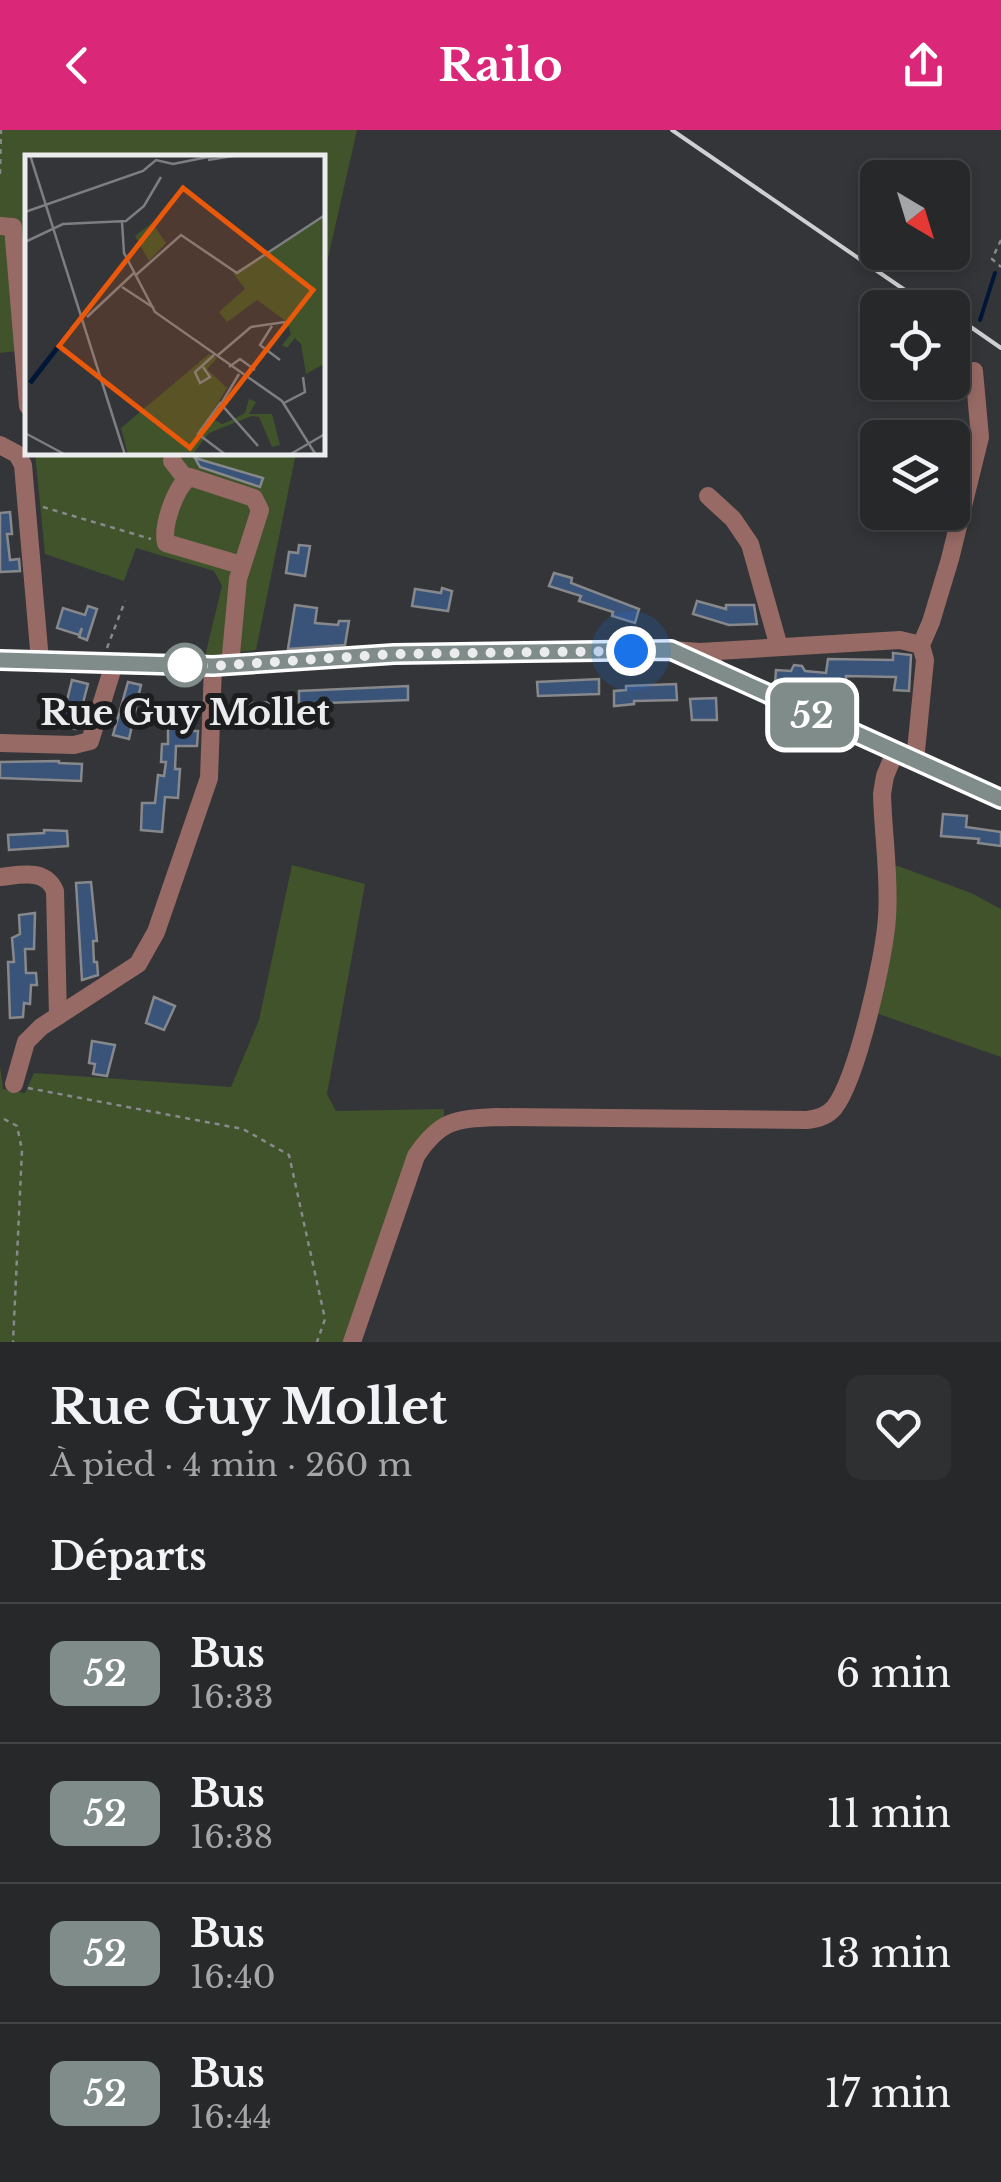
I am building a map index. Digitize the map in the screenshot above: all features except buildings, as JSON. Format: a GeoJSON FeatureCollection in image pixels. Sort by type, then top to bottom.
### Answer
{"type":"FeatureCollection","features":[{"type":"Feature","properties":{"kind":"street"},"geometry":{"type":"LineString","coordinates":[[0,226],[13,226],[25,370]]}},
{"type":"Feature","properties":{"kind":"street"},"geometry":{"type":"LineString","coordinates":[[916,761],[925,660],[921,645],[931,622],[980,437],[974,371]]}},
{"type":"Feature","properties":{"kind":"street"},"geometry":{"type":"LineString","coordinates":[[0,444],[27,459],[27,506],[40,662]]}},
{"type":"Feature","properties":{"kind":"street"},"geometry":{"type":"LineString","coordinates":[[172,461],[186,480]]}},
{"type":"Feature","properties":{"kind":"street"},"geometry":{"type":"LineString","coordinates":[[14,1084],[26,1042],[58,1016],[138,964],[156,932],[210,778],[222,666],[241,565],[260,510],[254,498],[190,477],[182,482],[164,534],[166,543],[241,565]]}},
{"type":"Feature","properties":{"kind":"street"},"geometry":{"type":"LineString","coordinates":[[708,496],[733,519],[750,544],[779,647]]}},
{"type":"Feature","properties":{"kind":"street"},"geometry":{"type":"LineString","coordinates":[[697,657],[779,647],[900,640],[921,645]]}},
{"type":"Feature","properties":{"kind":"street"},"geometry":{"type":"LineString","coordinates":[[0,660],[222,666],[394,654],[671,650],[697,657],[728,678],[1001,799]]}},
{"type":"Feature","properties":{"kind":"street"},"geometry":{"type":"LineString","coordinates":[[0,743],[74,745],[90,741],[108,664]]}},
{"type":"Feature","properties":{"kind":"street"},"geometry":{"type":"LineString","coordinates":[[352,1342],[416,1156],[432,1134],[450,1122],[496,1117],[807,1120],[832,1110],[850,1075],[868,1018],[887,918],[882,794],[895,752]]}},
{"type":"Feature","properties":{"kind":"street"},"geometry":{"type":"LineString","coordinates":[[0,877],[42,875],[52,882],[58,1016]]}},
{"type":"Feature","properties":{"kind":"path"},"geometry":{"type":"LineString","coordinates":[[0,174],[2,130]]}},
{"type":"Feature","properties":{"kind":"path"},"geometry":{"type":"LineString","coordinates":[[1001,240],[992,259],[1001,267]]}},
{"type":"Feature","properties":{"kind":"path"},"geometry":{"type":"LineString","coordinates":[[27,506],[38,505],[166,543]]}},
{"type":"Feature","properties":{"kind":"path"},"geometry":{"type":"LineString","coordinates":[[108,664],[125,601]]}},
{"type":"Feature","properties":{"kind":"path"},"geometry":{"type":"LineString","coordinates":[[14,1084],[243,1129],[289,1155],[325,1319],[317,1342]]}},
{"type":"Feature","properties":{"kind":"path"},"geometry":{"type":"LineString","coordinates":[[4,1119],[16,1126],[22,1150],[13,1342]]}},
{"type":"Feature","properties":{"kind":"green space"},"geometry":{"type":"Polygon","coordinates":[[[0,130],[357,130],[325,271],[325,155],[25,155],[25,350],[0,353],[0,130]]]}},
{"type":"Feature","properties":{"kind":"green space"},"geometry":{"type":"Polygon","coordinates":[[[35,455],[296,455],[256,650],[205,656],[222,586],[214,571],[136,548],[124,581],[45,554],[35,455]]]}},
{"type":"Feature","properties":{"kind":"green space"},"geometry":{"type":"Polygon","coordinates":[[[292,865],[365,884],[327,1094],[336,1111],[444,1109],[444,1123],[434,1129],[349,1342],[0,1342],[0,1066],[3,1089],[25,1093],[34,1073],[231,1087],[259,1020],[292,865]]]}},
{"type":"Feature","properties":{"kind":"green space"},"geometry":{"type":"Polygon","coordinates":[[[898,866],[971,893],[1001,909],[1001,1057],[876,1013],[891,868],[898,866]]]}},
{"type":"Feature","properties":{"kind":"waterway"},"geometry":{"type":"LineString","coordinates":[[980,320],[995,273]]}},
{"type":"Feature","properties":{"kind":"railway"},"geometry":{"type":"LineString","coordinates":[[672,130],[905,290]]}},
{"type":"Feature","properties":{"kind":"railway"},"geometry":{"type":"LineString","coordinates":[[970,326],[1001,348]]}},
{"type":"Feature","properties":{"kind":"bus line","name":"52"},"geometry":{"type":"LineString","coordinates":[[0,660],[213,666],[394,654],[671,650],[1001,799]]}},
{"type":"Feature","properties":{"kind":"place","name":"Rue Guy Mollet"},"geometry":{"type":"Point","coordinates":[185,665]}},
{"type":"Feature","properties":{"kind":"route"},"geometry":{"type":"LineString","coordinates":[[185,665],[176,665],[394,654],[631,651]]}}]}
